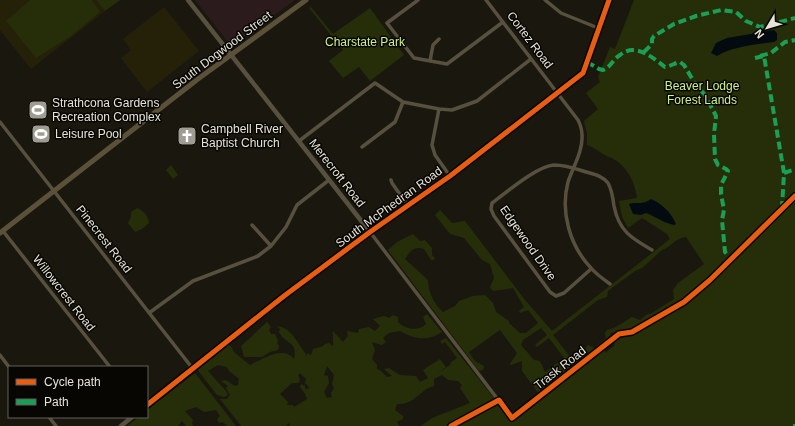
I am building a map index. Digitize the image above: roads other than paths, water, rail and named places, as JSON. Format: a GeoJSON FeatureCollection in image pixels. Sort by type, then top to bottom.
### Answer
{"type":"FeatureCollection","features":[{"type":"Feature","properties":{"kind":"main road","name":"South Dogwood Street"},"geometry":{"type":"LineString","coordinates":[[2,232],[231,54],[306,0]]}},
{"type":"Feature","properties":{"kind":"street","name":"Merecroft Road"},"geometry":{"type":"LineString","coordinates":[[188,0],[370,232],[512,418]]}},
{"type":"Feature","properties":{"kind":"street"},"geometry":{"type":"LineString","coordinates":[[418,0],[387,23],[414,58],[447,64],[503,22]]}},
{"type":"Feature","properties":{"kind":"street","name":"Cortez Road"},"geometry":{"type":"LineString","coordinates":[[486,0],[578,120],[582,134],[581,147],[568,184],[565,202],[566,221],[579,254],[591,269],[610,284]]}},
{"type":"Feature","properties":{"kind":"street"},"geometry":{"type":"LineString","coordinates":[[545,0],[561,13],[598,28]]}},
{"type":"Feature","properties":{"kind":"street","name":"South McPhedran Road"},"geometry":{"type":"LineString","coordinates":[[148,404],[284,296],[370,232],[450,176],[583,73],[608,0]]}},
{"type":"Feature","properties":{"kind":"street"},"geometry":{"type":"LineString","coordinates":[[430,61],[434,45],[439,39]]}},
{"type":"Feature","properties":{"kind":"street"},"geometry":{"type":"LineString","coordinates":[[299,141],[375,83],[403,102],[452,110],[476,101],[531,59]]}},
{"type":"Feature","properties":{"kind":"street"},"geometry":{"type":"LineString","coordinates":[[362,147],[395,122],[403,102]]}},
{"type":"Feature","properties":{"kind":"street"},"geometry":{"type":"LineString","coordinates":[[439,108],[432,145],[435,155],[450,176]]}},
{"type":"Feature","properties":{"kind":"street","name":"Pinecrest Road"},"geometry":{"type":"LineString","coordinates":[[0,122],[193,369]]}},
{"type":"Feature","properties":{"kind":"street","name":"Edgewood Drive"},"geometry":{"type":"LineString","coordinates":[[591,269],[564,293],[556,296],[550,292],[494,216],[491,209],[492,203],[540,168],[552,165],[561,165],[573,168],[600,176],[607,182],[612,191],[616,217],[621,227],[630,237],[652,250]]}},
{"type":"Feature","properties":{"kind":"street"},"geometry":{"type":"LineString","coordinates":[[149,313],[193,281],[258,256],[271,246],[286,227],[297,205],[329,180]]}},
{"type":"Feature","properties":{"kind":"street"},"geometry":{"type":"LineString","coordinates":[[391,180],[408,206]]}},
{"type":"Feature","properties":{"kind":"street"},"geometry":{"type":"LineString","coordinates":[[252,225],[271,246]]}},
{"type":"Feature","properties":{"kind":"street","name":"Willowcrest Road"},"geometry":{"type":"LineString","coordinates":[[2,232],[109,366]]}},
{"type":"Feature","properties":{"kind":"street","name":"Trask Road"},"geometry":{"type":"LineString","coordinates":[[512,418],[619,334]]}},
{"type":"Feature","properties":{"kind":"street"},"geometry":{"type":"LineString","coordinates":[[0,355],[9,366]]}},
{"type":"Feature","properties":{"kind":"street"},"geometry":{"type":"LineString","coordinates":[[50,418],[56,426]]}},
{"type":"Feature","properties":{"kind":"street"},"geometry":{"type":"LineString","coordinates":[[120,426],[131,418]]}},
{"type":"Feature","properties":{"kind":"place","name":"Strathcona Gardens Recreation Complex"},"geometry":{"type":"Point","coordinates":[38,110]}},
{"type":"Feature","properties":{"kind":"place","name":"Leisure Pool"},"geometry":{"type":"Point","coordinates":[41,134]}},
{"type":"Feature","properties":{"kind":"place","name":"Campbell River Baptist Church"},"geometry":{"type":"Point","coordinates":[187,136]}},
{"type":"Feature","properties":{"kind":"park label","name":"Charstate Park"},"geometry":{"type":"Point","coordinates":[365,42]}},
{"type":"Feature","properties":{"kind":"park label","name":"Beaver Lodge Forest Lands"},"geometry":{"type":"Point","coordinates":[702,93]}}]}
